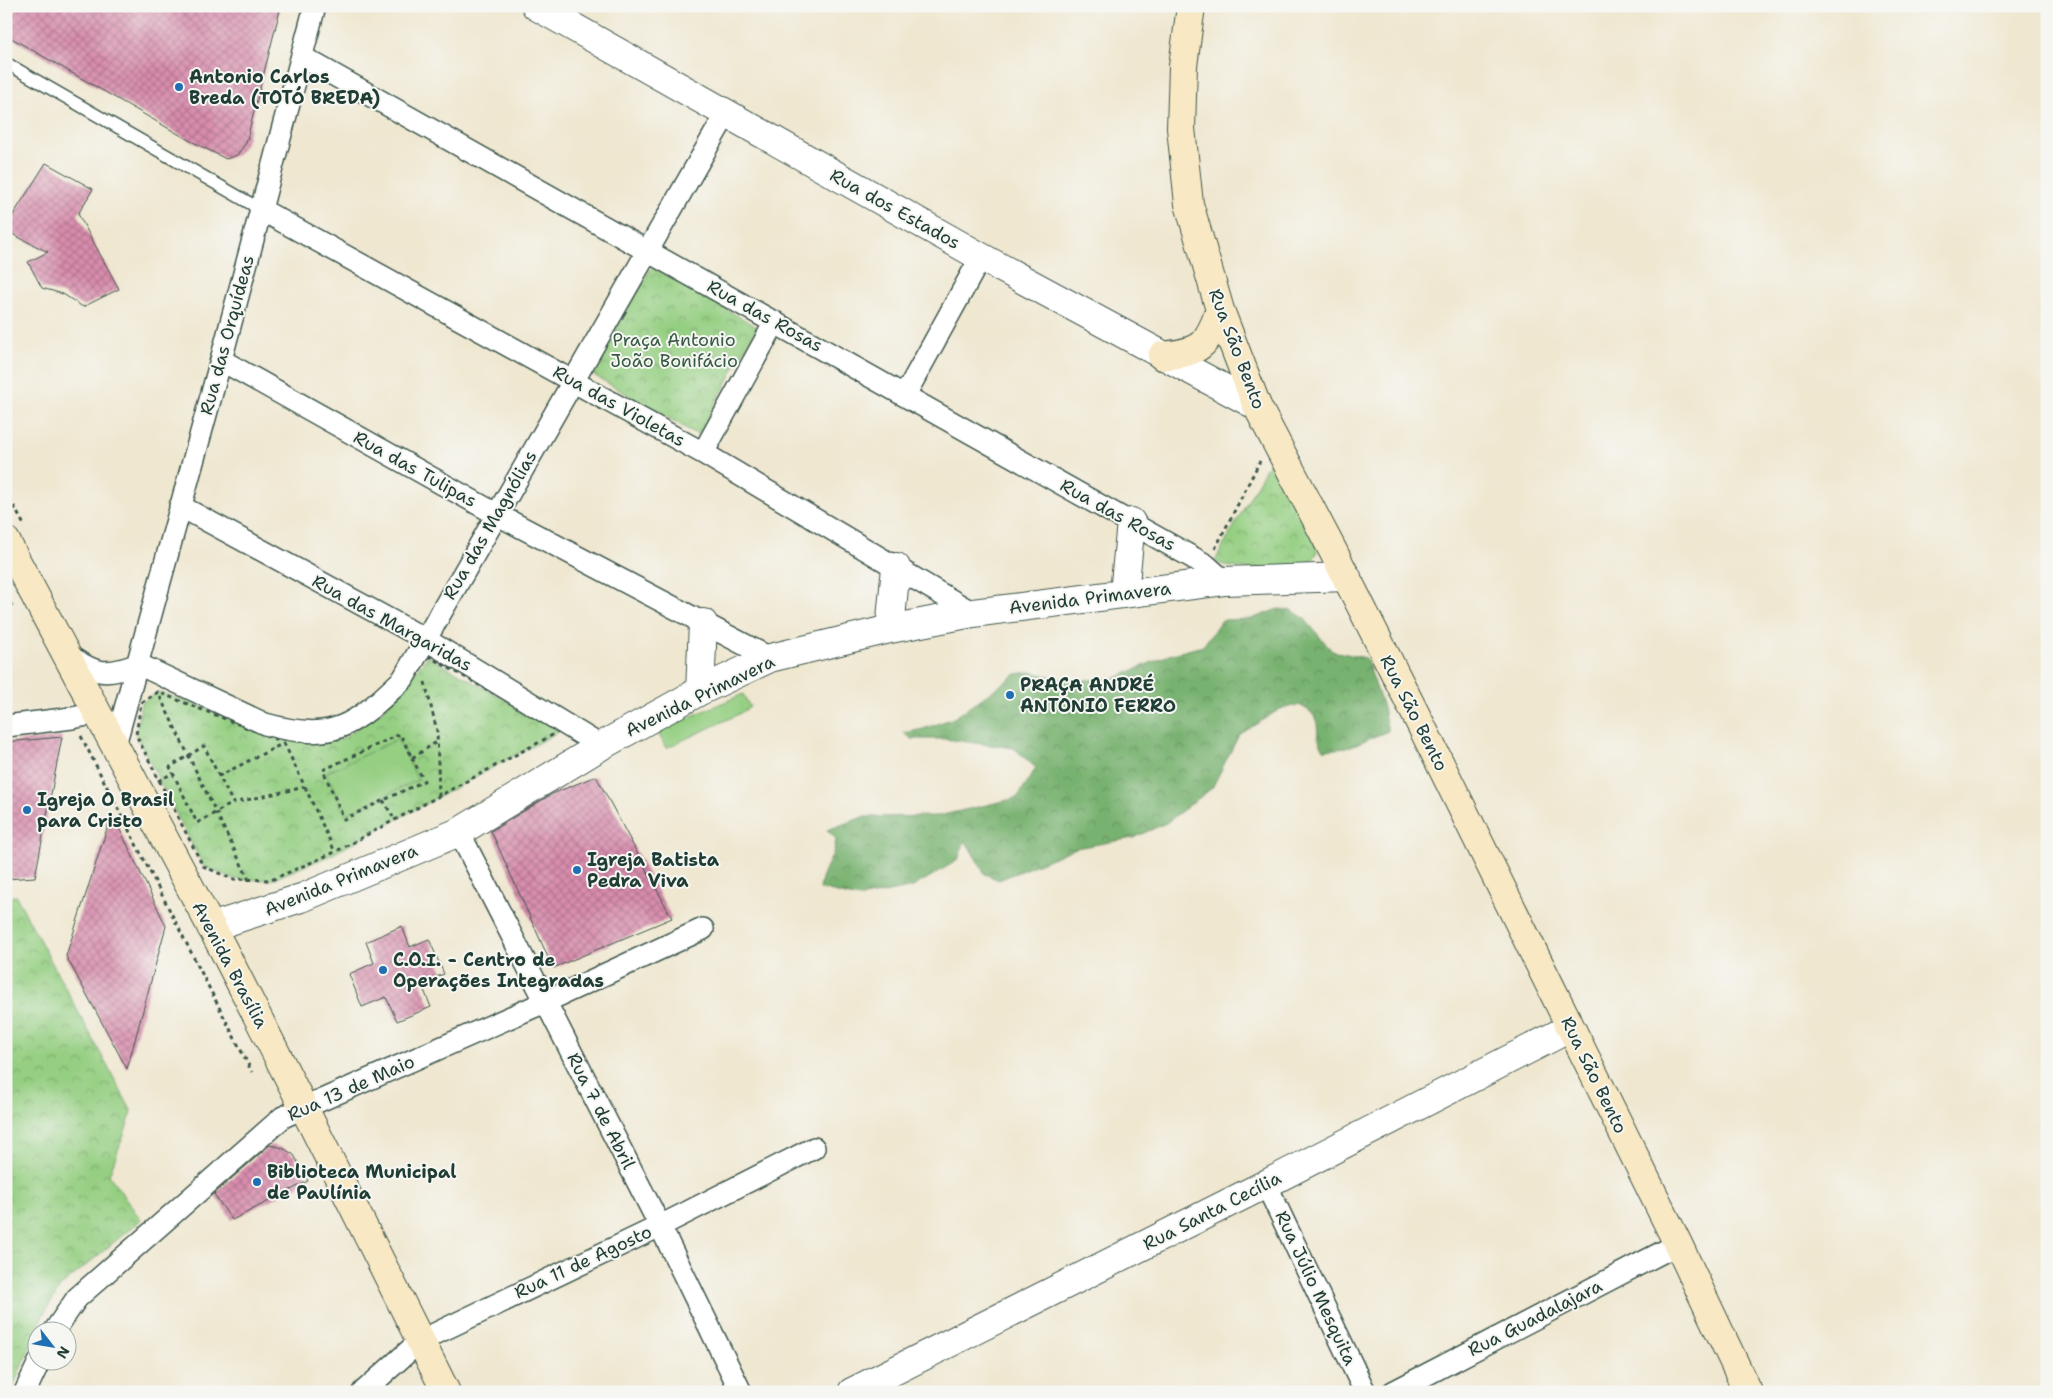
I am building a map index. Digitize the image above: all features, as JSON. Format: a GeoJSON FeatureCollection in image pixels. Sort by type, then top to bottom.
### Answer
{"type":"FeatureCollection","features":[{"type":"Feature","properties":{"kind":"main road","name":"Rua São Bento"},"geometry":{"type":"LineString","coordinates":[[1191,6],[1183,66],[1181,128],[1189,204],[1220,310],[1257,406],[1346,577],[1678,1244],[1748,1392]]}},
{"type":"Feature","properties":{"kind":"main road"},"geometry":{"type":"LineString","coordinates":[[1162,356],[1189,352],[1201,346],[1208,338],[1220,310]]}},
{"type":"Feature","properties":{"kind":"main road","name":"Avenida Brasília"},"geometry":{"type":"LineString","coordinates":[[6,541],[211,927],[446,1392]]}},
{"type":"Feature","properties":{"kind":"street","name":"Rua das Orquídeas"},"geometry":{"type":"LineString","coordinates":[[115,745],[221,360],[315,6]]}},
{"type":"Feature","properties":{"kind":"street","name":"Rua dos Estados"},"geometry":{"type":"LineString","coordinates":[[536,6],[980,257],[1257,406]]}},
{"type":"Feature","properties":{"kind":"street","name":"Rua das Rosas"},"geometry":{"type":"LineString","coordinates":[[302,57],[1131,522],[1215,573]]}},
{"type":"Feature","properties":{"kind":"street","name":"Rua das Magnólias"},"geometry":{"type":"LineString","coordinates":[[138,664],[265,724],[286,730],[307,732],[329,731],[354,722],[396,686],[426,648],[496,514],[726,114]]}},
{"type":"Feature","properties":{"kind":"street","name":"Rua das Violetas"},"geometry":{"type":"LineString","coordinates":[[260,209],[703,453],[973,613]]}},
{"type":"Feature","properties":{"kind":"street"},"geometry":{"type":"LineString","coordinates":[[905,395],[980,257]]}},
{"type":"Feature","properties":{"kind":"street"},"geometry":{"type":"LineString","coordinates":[[703,453],[775,322]]}},
{"type":"Feature","properties":{"kind":"street","name":"Rua das Tulipas"},"geometry":{"type":"LineString","coordinates":[[221,360],[496,514],[770,658]]}},
{"type":"Feature","properties":{"kind":"street","name":"Rua das Margaridas"},"geometry":{"type":"LineString","coordinates":[[180,506],[426,648],[601,746]]}},
{"type":"Feature","properties":{"kind":"street"},"geometry":{"type":"LineString","coordinates":[[1124,593],[1131,522]]}},
{"type":"Feature","properties":{"kind":"street"},"geometry":{"type":"LineString","coordinates":[[890,629],[896,567]]}},
{"type":"Feature","properties":{"kind":"street","name":"Avenida Primavera"},"geometry":{"type":"LineString","coordinates":[[211,927],[304,897],[459,832],[601,746],[700,691],[770,658],[890,629],[973,613],[1124,593],[1215,573],[1346,577]]}},
{"type":"Feature","properties":{"kind":"street"},"geometry":{"type":"LineString","coordinates":[[700,691],[702,623]]}},
{"type":"Feature","properties":{"kind":"street"},"geometry":{"type":"LineString","coordinates":[[66,653],[85,668],[103,672],[120,671],[138,664]]}},
{"type":"Feature","properties":{"kind":"street"},"geometry":{"type":"LineString","coordinates":[[6,726],[98,713]]}},
{"type":"Feature","properties":{"kind":"street","name":"Rua 7 de Abril"},"geometry":{"type":"LineString","coordinates":[[459,832],[660,1226],[740,1392]]}},
{"type":"Feature","properties":{"kind":"street","name":"Rua 13 de Maio"},"geometry":{"type":"LineString","coordinates":[[62,1320],[77,1298],[283,1117],[545,1002],[703,929]]}},
{"type":"Feature","properties":{"kind":"street","name":"Rua Santa Cecília"},"geometry":{"type":"LineString","coordinates":[[852,1392],[1266,1184],[1570,1028]]}},
{"type":"Feature","properties":{"kind":"street","name":"Rua 11 de Agosto"},"geometry":{"type":"LineString","coordinates":[[363,1392],[420,1341],[660,1226],[814,1148]]}},
{"type":"Feature","properties":{"kind":"street","name":"Rua Júlio Mesquita"},"geometry":{"type":"LineString","coordinates":[[1266,1184],[1365,1392]]}},
{"type":"Feature","properties":{"kind":"street","name":"Rua Guadalajara"},"geometry":{"type":"LineString","coordinates":[[1393,1392],[1678,1244]]}},
{"type":"Feature","properties":{"kind":"street"},"geometry":{"type":"LineString","coordinates":[[25,1392],[35,1370]]}},
{"type":"Feature","properties":{"kind":"lane"},"geometry":{"type":"LineString","coordinates":[[6,63],[260,209]]}},
{"type":"Feature","properties":{"kind":"path"},"geometry":{"type":"LineString","coordinates":[[1215,573],[1273,436]]}},
{"type":"Feature","properties":{"kind":"path"},"geometry":{"type":"LineString","coordinates":[[158,692],[275,739],[342,739],[382,711],[420,665],[426,648]]}},
{"type":"Feature","properties":{"kind":"path"},"geometry":{"type":"LineString","coordinates":[[420,665],[437,731],[439,796]]}},
{"type":"Feature","properties":{"kind":"path"},"geometry":{"type":"LineString","coordinates":[[158,692],[249,880]]}},
{"type":"Feature","properties":{"kind":"path"},"geometry":{"type":"LineString","coordinates":[[158,692],[141,703],[136,735],[203,866],[232,880],[271,880],[336,852],[489,769]]}},
{"type":"Feature","properties":{"kind":"path"},"geometry":{"type":"LineString","coordinates":[[72,718],[252,1072]]}},
{"type":"Feature","properties":{"kind":"path"},"geometry":{"type":"LineString","coordinates":[[400,734],[412,758],[424,781],[344,819],[323,770],[400,734]]}},
{"type":"Feature","properties":{"kind":"path"},"geometry":{"type":"LineString","coordinates":[[412,758],[438,740]]}},
{"type":"Feature","properties":{"kind":"path"},"geometry":{"type":"LineString","coordinates":[[219,776],[284,743],[336,852]]}},
{"type":"Feature","properties":{"kind":"path"},"geometry":{"type":"LineString","coordinates":[[233,803],[204,746],[170,767],[197,823],[233,803],[305,787]]}},
{"type":"Feature","properties":{"kind":"path"},"geometry":{"type":"LineString","coordinates":[[383,800],[393,817]]}},
{"type":"Feature","properties":{"kind":"green space","name":"Praça Antonio João Bonifácio"},"geometry":{"type":"Polygon","coordinates":[[[652,267],[757,327],[698,435],[590,373],[652,267]]]}},
{"type":"Feature","properties":{"kind":"green space"},"geometry":{"type":"Polygon","coordinates":[[[1270,461],[1315,542],[1317,553],[1311,562],[1302,565],[1269,568],[1235,568],[1215,561],[1270,461]]]}},
{"type":"Feature","properties":{"kind":"green space"},"geometry":{"type":"Polygon","coordinates":[[[1278,609],[1291,610],[1303,617],[1332,651],[1366,658],[1382,704],[1388,731],[1346,748],[1325,750],[1318,737],[1316,721],[1308,710],[1299,705],[1280,709],[1239,735],[1212,788],[1166,823],[1133,838],[1076,848],[999,880],[985,874],[965,840],[958,860],[913,887],[859,898],[820,889],[836,839],[827,830],[863,817],[938,816],[1017,798],[1036,768],[1014,748],[945,739],[912,739],[904,733],[923,729],[954,718],[1016,674],[1030,672],[1071,681],[1115,678],[1169,655],[1203,646],[1222,620],[1251,619],[1278,609]]]}},
{"type":"Feature","properties":{"kind":"green space"},"geometry":{"type":"Polygon","coordinates":[[[428,656],[560,731],[331,855],[271,880],[232,879],[203,866],[136,735],[141,703],[158,692],[199,705],[275,739],[342,739],[382,711],[428,656]]]}},
{"type":"Feature","properties":{"kind":"green space"},"geometry":{"type":"Polygon","coordinates":[[[743,694],[750,707],[666,748],[657,731],[743,694]]]}},
{"type":"Feature","properties":{"kind":"green space"},"geometry":{"type":"Polygon","coordinates":[[[398,739],[418,780],[346,814],[326,773],[398,739]]]}},
{"type":"Feature","properties":{"kind":"green space"},"geometry":{"type":"Polygon","coordinates":[[[16,896],[132,1112],[109,1175],[141,1220],[61,1286],[41,1320],[28,1320],[28,1351],[11,1392],[6,1392],[6,897],[16,896]]]}},
{"type":"Feature","properties":{"kind":"building","name":"Antonio Carlos Breda (TOTÓ BREDA)"},"geometry":{"type":"Polygon","coordinates":[[[6,6],[281,6],[246,143],[237,155],[226,159],[187,139],[6,35],[6,6]]]}},
{"type":"Feature","properties":{"kind":"building"},"geometry":{"type":"Polygon","coordinates":[[[46,163],[93,189],[78,214],[119,289],[83,307],[63,294],[42,288],[28,262],[48,252],[6,231],[6,226],[46,163]]]}},
{"type":"Feature","properties":{"kind":"building","name":"Igreja O Brasil para Cristo"},"geometry":{"type":"Polygon","coordinates":[[[62,737],[35,877],[6,879],[6,742],[62,737]]]}},
{"type":"Feature","properties":{"kind":"building","name":"Igreja Batista Pedra Viva"},"geometry":{"type":"Polygon","coordinates":[[[596,776],[672,918],[553,968],[491,831],[552,794],[596,776]]]}},
{"type":"Feature","properties":{"kind":"building"},"geometry":{"type":"Polygon","coordinates":[[[112,813],[166,926],[127,1069],[66,956],[112,813]]]}},
{"type":"Feature","properties":{"kind":"building"},"geometry":{"type":"Polygon","coordinates":[[[402,926],[410,947],[429,939],[444,974],[421,983],[431,1007],[397,1021],[386,997],[362,1007],[349,974],[374,963],[366,942],[402,926]]]}},
{"type":"Feature","properties":{"kind":"building","name":"Biblioteca Municipal de Paulínia"},"geometry":{"type":"Polygon","coordinates":[[[270,1145],[283,1148],[294,1155],[308,1181],[232,1220],[214,1194],[270,1145]]]}},
{"type":"Feature","properties":{"kind":"place","name":"Antonio Carlos Breda (TOTÓ BREDA)"},"geometry":{"type":"Point","coordinates":[179,87]}},
{"type":"Feature","properties":{"kind":"place","name":"PRAÇA ANDRÉ ANTONIO FERRO"},"geometry":{"type":"Point","coordinates":[1010,695]}},
{"type":"Feature","properties":{"kind":"place","name":"Igreja O Brasil para Cristo"},"geometry":{"type":"Point","coordinates":[27,810]}},
{"type":"Feature","properties":{"kind":"place","name":"Igreja Batista Pedra Viva"},"geometry":{"type":"Point","coordinates":[577,870]}},
{"type":"Feature","properties":{"kind":"place","name":"C.O.I. - Centro de Operações Integradas"},"geometry":{"type":"Point","coordinates":[383,970]}},
{"type":"Feature","properties":{"kind":"place","name":"Biblioteca Municipal de Paulínia"},"geometry":{"type":"Point","coordinates":[257,1182]}}]}
